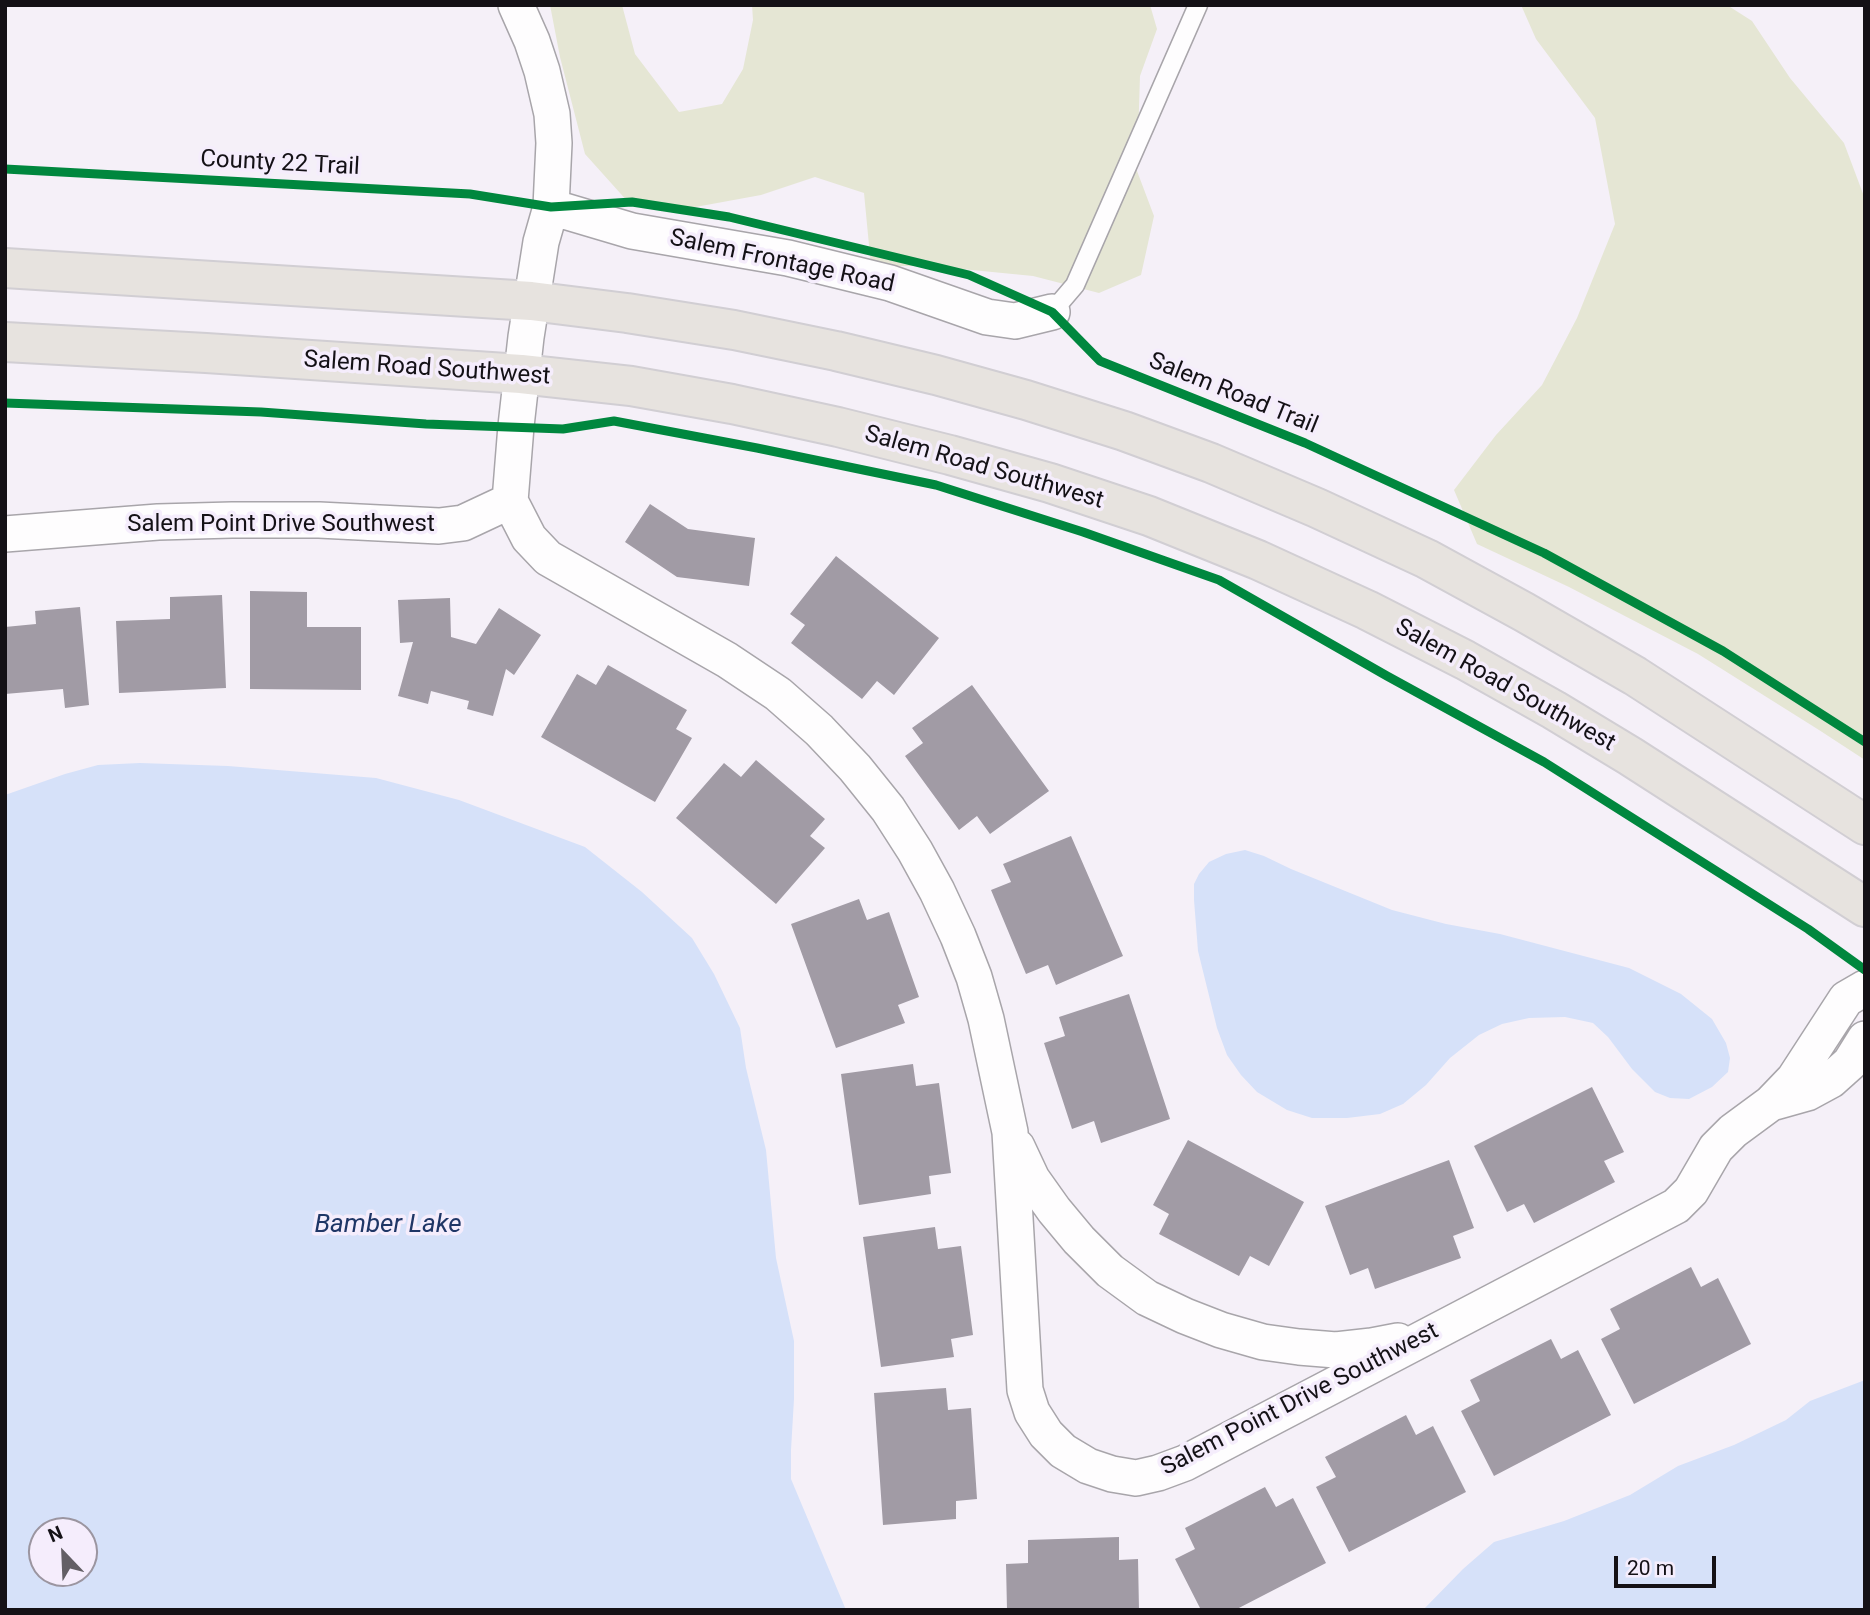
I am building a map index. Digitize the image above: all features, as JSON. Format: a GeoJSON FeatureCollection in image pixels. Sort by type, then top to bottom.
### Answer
{"type":"FeatureCollection","features":[{"type":"Feature","properties":{"kind":"main road"},"geometry":{"type":"LineString","coordinates":[[5,268],[529,319],[627,313],[734,330],[846,354],[1026,400],[1124,431],[1210,463],[1317,508],[1402,548],[1524,611],[1635,676],[1865,825]]}},
{"type":"Feature","properties":{"kind":"main road","name":"Salem Road Southwest"},"geometry":{"type":"LineString","coordinates":[[5,342],[521,374],[631,386],[838,427],[1050,483],[1161,521],[1258,560],[1367,610],[1465,660],[1630,756],[1865,907]]}},
{"type":"Feature","properties":{"kind":"street"},"geometry":{"type":"LineString","coordinates":[[510,501],[521,374],[541,242],[551,207],[554,143],[552,114],[542,71],[516,5]]}},
{"type":"Feature","properties":{"kind":"street","name":"Salem Frontage Road"},"geometry":{"type":"LineString","coordinates":[[551,207],[632,231],[788,258],[890,283],[987,317],[1015,321],[1052,312]]}},
{"type":"Feature","properties":{"kind":"street","name":"Salem Point Drive Southwest"},"geometry":{"type":"LineString","coordinates":[[5,534],[159,522],[232,520],[319,520],[439,526],[463,523],[510,501],[530,538],[548,558],[727,660],[778,694],[820,730],[888,809],[915,850],[958,936],[986,1019],[1010,1132],[1025,1390],[1032,1412],[1046,1434],[1063,1451],[1088,1466],[1112,1474],[1136,1478],[1185,1463],[1676,1206],[1692,1191],[1716,1148],[1733,1130],[1771,1103],[1794,1079],[1846,999],[1865,988]]}},
{"type":"Feature","properties":{"kind":"street","name":"Salem Point Drive Southwest"},"geometry":{"type":"LineString","coordinates":[[1771,1103],[1807,1093],[1830,1080],[1850,1063],[1865,1039]]}},
{"type":"Feature","properties":{"kind":"street","name":"Salem Point Drive Southwest"},"geometry":{"type":"LineString","coordinates":[[1010,1132],[1032,1179],[1079,1240],[1110,1271],[1147,1298],[1185,1316],[1263,1342],[1336,1350],[1410,1338],[1454,1322]]}},
{"type":"Feature","properties":{"kind":"lane"},"geometry":{"type":"LineString","coordinates":[[1052,312],[1075,285],[1198,5]]}},
{"type":"Feature","properties":{"kind":"green space"},"geometry":{"type":"Polygon","coordinates":[[[550,5],[622,5],[635,54],[679,112],[722,104],[743,69],[753,20],[752,5],[1150,5],[1157,29],[1140,76],[1137,171],[1154,216],[1141,275],[1099,293],[1033,276],[931,266],[871,266],[864,193],[815,177],[761,195],[679,210],[629,203],[585,154],[560,57],[550,5]]]}},
{"type":"Feature","properties":{"kind":"green space"},"geometry":{"type":"Polygon","coordinates":[[[1521,5],[1727,5],[1752,21],[1790,78],[1844,143],[1865,199],[1865,760],[1698,654],[1569,587],[1477,544],[1454,490],[1496,435],[1542,385],[1577,318],[1615,224],[1595,118],[1536,39],[1521,5]]]}},
{"type":"Feature","properties":{"kind":"water","name":"Bamber Lake"},"geometry":{"type":"Polygon","coordinates":[[[140,763],[228,766],[376,778],[459,800],[585,847],[642,892],[692,938],[714,974],[740,1028],[746,1068],[766,1150],[776,1258],[794,1341],[791,1479],[846,1610],[5,1610],[5,795],[98,765],[140,763]]]}},
{"type":"Feature","properties":{"kind":"water"},"geometry":{"type":"Polygon","coordinates":[[[1245,850],[1392,910],[1500,934],[1629,968],[1681,994],[1712,1019],[1726,1043],[1730,1058],[1728,1072],[1712,1087],[1689,1099],[1670,1098],[1655,1092],[1593,1023],[1565,1017],[1529,1018],[1502,1024],[1479,1035],[1450,1058],[1426,1085],[1403,1104],[1380,1114],[1312,1118],[1287,1110],[1257,1092],[1227,1055],[1217,1028],[1198,951],[1194,884],[1209,862],[1226,854],[1245,850]]]}},
{"type":"Feature","properties":{"kind":"water"},"geometry":{"type":"Polygon","coordinates":[[[1865,1380],[1865,1610],[1423,1610],[1494,1542],[1564,1521],[1630,1495],[1678,1466],[1734,1445],[1786,1420],[1810,1401],[1865,1380]]]}},
{"type":"Feature","properties":{"kind":"building"},"geometry":{"type":"Polygon","coordinates":[[[650,504],[688,529],[755,538],[749,586],[677,577],[625,542],[650,504]]]}},
{"type":"Feature","properties":{"kind":"building"},"geometry":{"type":"Polygon","coordinates":[[[836,556],[939,638],[894,695],[877,681],[862,699],[791,643],[805,625],[790,614],[836,556]]]}},
{"type":"Feature","properties":{"kind":"building"},"geometry":{"type":"Polygon","coordinates":[[[250,591],[307,592],[307,627],[361,627],[361,690],[250,689],[250,591]]]}},
{"type":"Feature","properties":{"kind":"building"},"geometry":{"type":"Polygon","coordinates":[[[222,595],[226,688],[119,693],[116,621],[170,619],[170,597],[222,595]]]}},
{"type":"Feature","properties":{"kind":"building"},"geometry":{"type":"Polygon","coordinates":[[[450,598],[451,637],[476,644],[499,608],[541,635],[514,675],[506,669],[493,716],[467,709],[469,701],[431,691],[428,704],[398,696],[413,642],[400,643],[398,600],[450,598]]]}},
{"type":"Feature","properties":{"kind":"building"},"geometry":{"type":"Polygon","coordinates":[[[80,607],[89,705],[65,708],[63,689],[5,694],[5,627],[36,624],[35,611],[80,607]]]}},
{"type":"Feature","properties":{"kind":"building"},"geometry":{"type":"Polygon","coordinates":[[[608,665],[687,710],[676,729],[692,738],[655,802],[541,737],[577,674],[596,685],[608,665]]]}},
{"type":"Feature","properties":{"kind":"building"},"geometry":{"type":"Polygon","coordinates":[[[972,685],[1049,791],[990,834],[977,816],[959,830],[905,756],[923,743],[912,728],[972,685]]]}},
{"type":"Feature","properties":{"kind":"building"},"geometry":{"type":"Polygon","coordinates":[[[756,760],[825,819],[810,836],[825,848],[776,904],[676,818],[724,763],[741,777],[756,760]]]}},
{"type":"Feature","properties":{"kind":"building"},"geometry":{"type":"Polygon","coordinates":[[[1071,836],[1123,956],[1056,985],[1048,965],[1026,974],[991,890],[1011,882],[1003,864],[1071,836]]]}},
{"type":"Feature","properties":{"kind":"building"},"geometry":{"type":"Polygon","coordinates":[[[859,899],[867,920],[889,912],[919,997],[898,1005],[905,1023],[836,1048],[791,924],[859,899]]]}},
{"type":"Feature","properties":{"kind":"building"},"geometry":{"type":"Polygon","coordinates":[[[1129,994],[1170,1119],[1101,1143],[1094,1121],[1072,1129],[1044,1043],[1065,1036],[1059,1017],[1129,994]]]}},
{"type":"Feature","properties":{"kind":"building"},"geometry":{"type":"Polygon","coordinates":[[[913,1064],[916,1086],[939,1083],[951,1173],[929,1176],[931,1194],[859,1205],[841,1074],[913,1064]]]}},
{"type":"Feature","properties":{"kind":"building"},"geometry":{"type":"Polygon","coordinates":[[[1592,1087],[1624,1152],[1604,1161],[1615,1182],[1534,1223],[1524,1204],[1507,1212],[1474,1146],[1592,1087]]]}},
{"type":"Feature","properties":{"kind":"building"},"geometry":{"type":"Polygon","coordinates":[[[1188,1140],[1304,1202],[1269,1266],[1250,1256],[1239,1276],[1159,1234],[1169,1214],[1153,1205],[1188,1140]]]}},
{"type":"Feature","properties":{"kind":"building"},"geometry":{"type":"Polygon","coordinates":[[[1449,1160],[1474,1228],[1453,1236],[1461,1258],[1375,1289],[1368,1268],[1350,1275],[1325,1206],[1449,1160]]]}},
{"type":"Feature","properties":{"kind":"building"},"geometry":{"type":"Polygon","coordinates":[[[935,1227],[938,1249],[961,1246],[973,1335],[951,1339],[954,1357],[881,1367],[863,1237],[935,1227]]]}},
{"type":"Feature","properties":{"kind":"building"},"geometry":{"type":"Polygon","coordinates":[[[1691,1267],[1701,1287],[1718,1278],[1751,1344],[1634,1404],[1601,1339],[1620,1329],[1610,1309],[1691,1267]]]}},
{"type":"Feature","properties":{"kind":"building"},"geometry":{"type":"Polygon","coordinates":[[[1551,1339],[1561,1359],[1578,1350],[1611,1415],[1494,1476],[1461,1411],[1480,1401],[1470,1380],[1551,1339]]]}},
{"type":"Feature","properties":{"kind":"building"},"geometry":{"type":"Polygon","coordinates":[[[946,1388],[948,1410],[971,1408],[977,1499],[956,1501],[956,1519],[883,1525],[874,1393],[946,1388]]]}},
{"type":"Feature","properties":{"kind":"building"},"geometry":{"type":"Polygon","coordinates":[[[1406,1415],[1416,1435],[1433,1426],[1466,1492],[1349,1552],[1316,1487],[1336,1477],[1325,1457],[1406,1415]]]}},
{"type":"Feature","properties":{"kind":"building"},"geometry":{"type":"Polygon","coordinates":[[[1265,1487],[1276,1507],[1293,1498],[1326,1563],[1235,1610],[1201,1610],[1175,1559],[1195,1549],[1185,1528],[1265,1487]]]}},
{"type":"Feature","properties":{"kind":"building"},"geometry":{"type":"Polygon","coordinates":[[[1119,1537],[1119,1560],[1138,1559],[1139,1610],[1007,1610],[1006,1564],[1028,1563],[1028,1540],[1119,1537]]]}},
{"type":"Feature","properties":{"kind":"cycle path","name":"County 22 Trail"},"geometry":{"type":"LineString","coordinates":[[5,169],[470,194],[551,207],[632,202],[729,217],[969,275],[1052,312],[1100,361],[1305,443],[1544,553],[1723,651],[1865,742]]}},
{"type":"Feature","properties":{"kind":"cycle path"},"geometry":{"type":"LineString","coordinates":[[5,403],[261,412],[426,424],[563,429],[614,421],[936,485],[1083,532],[1219,580],[1544,762],[1808,929],[1865,970]]}}]}
